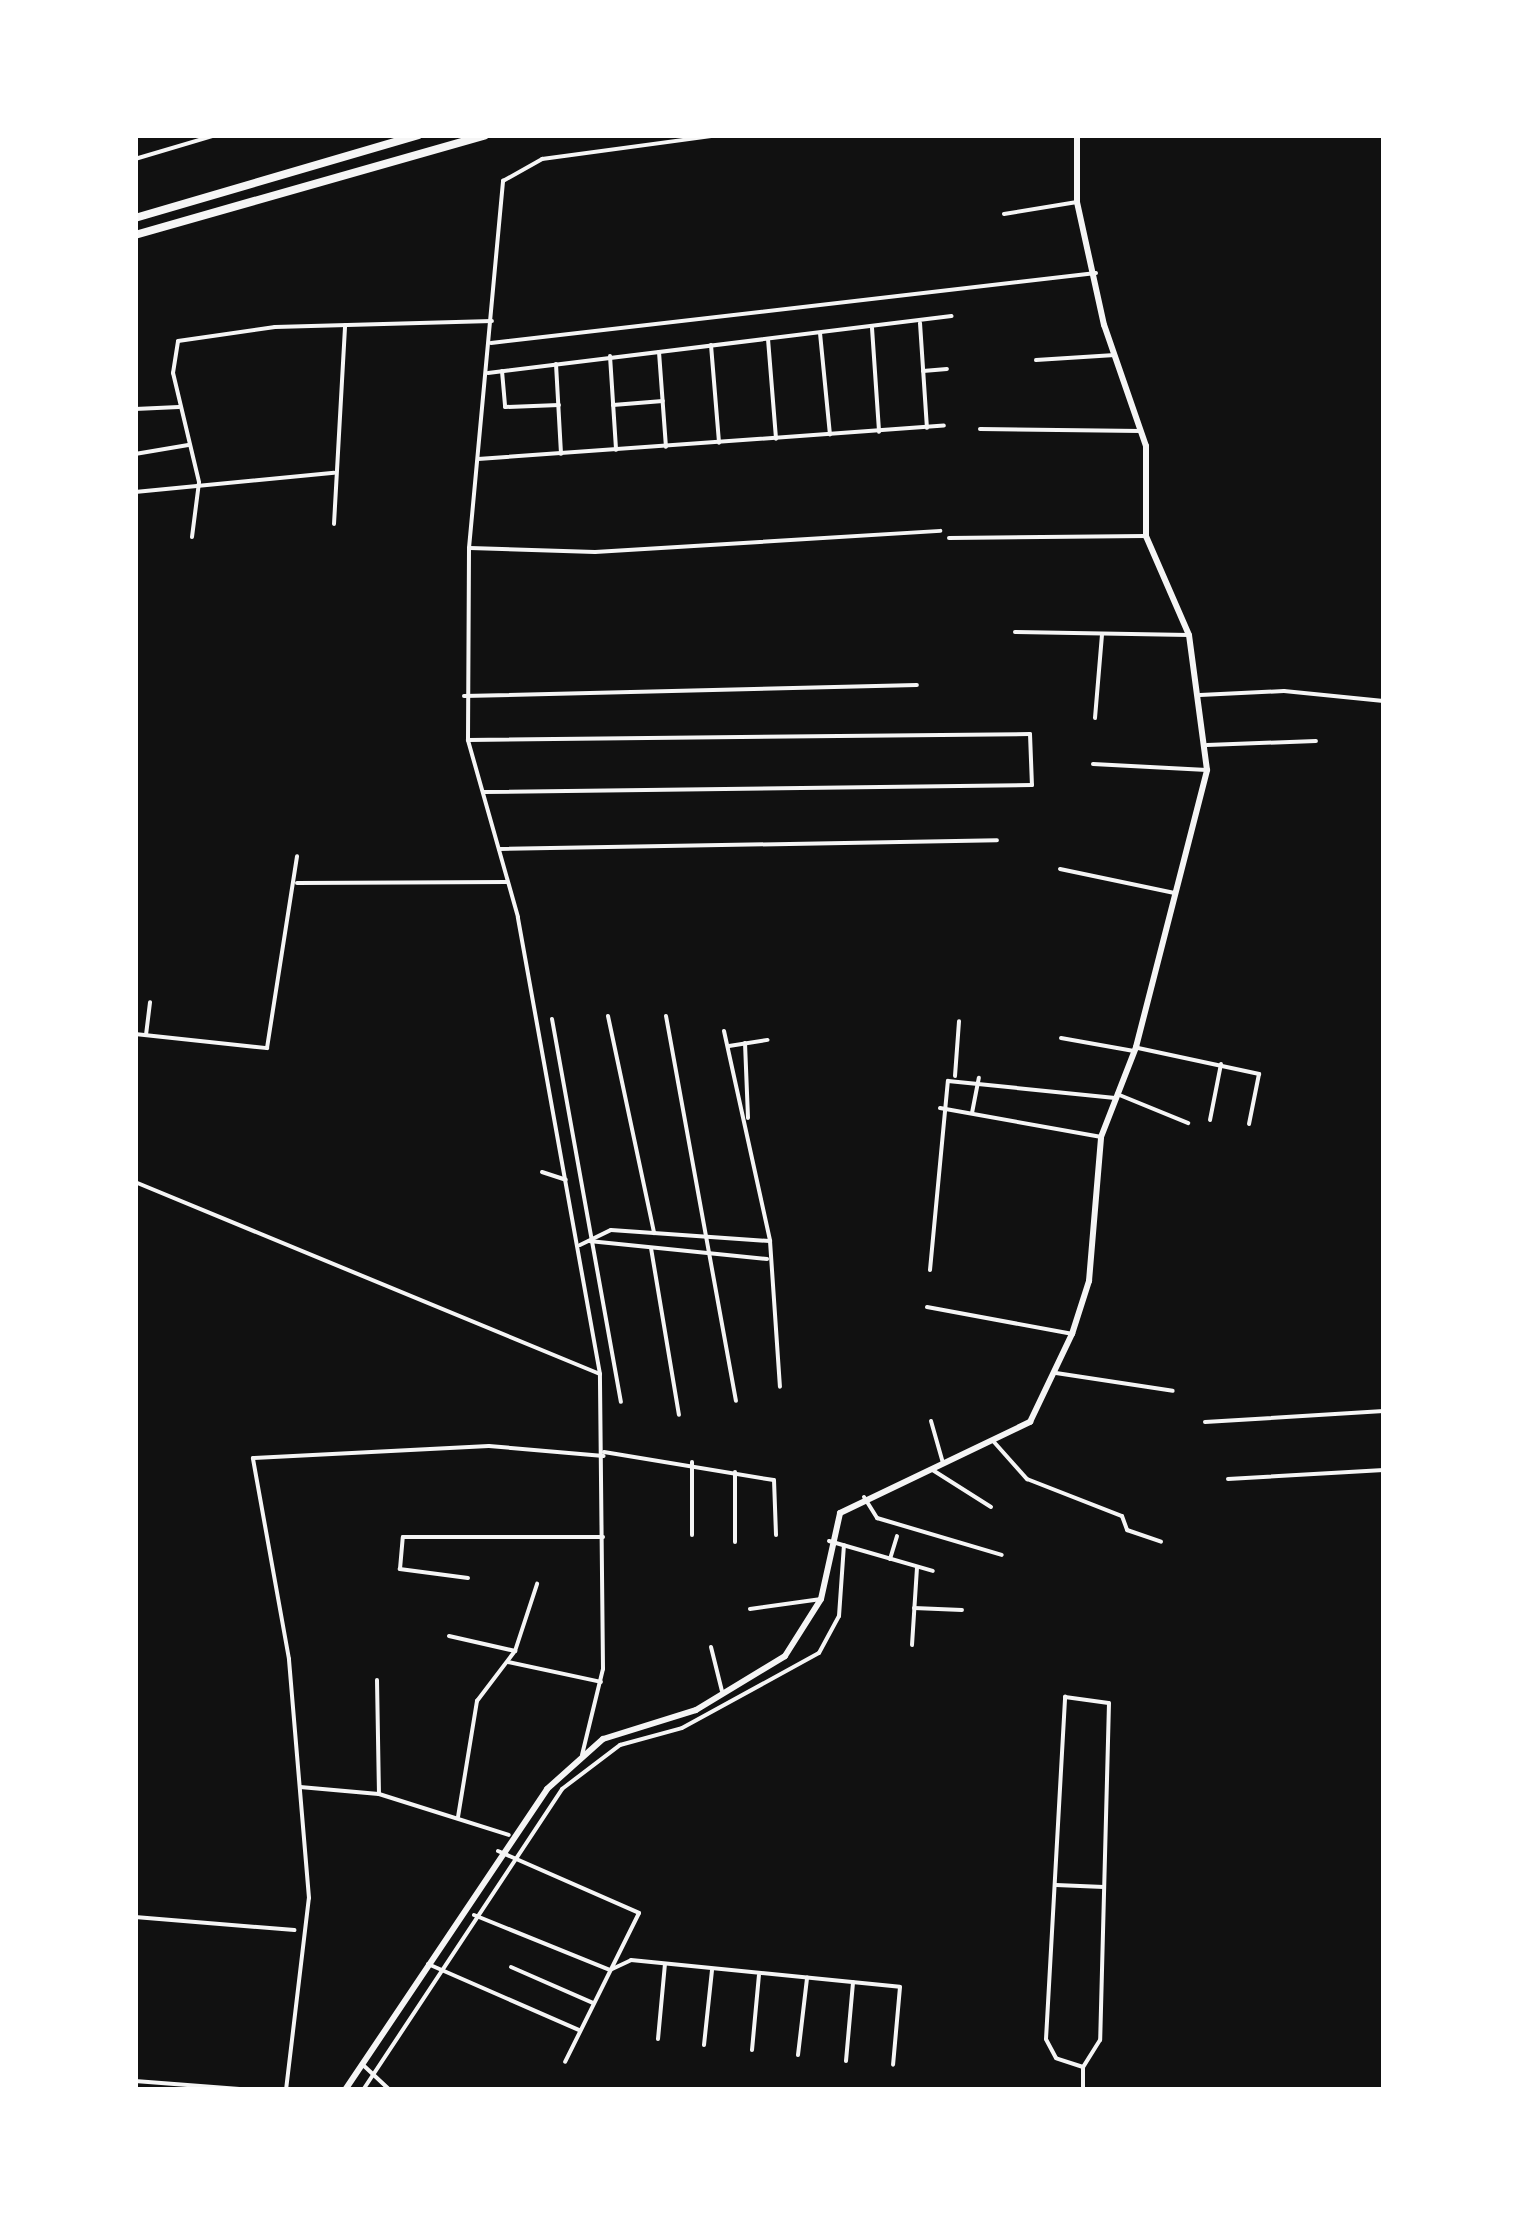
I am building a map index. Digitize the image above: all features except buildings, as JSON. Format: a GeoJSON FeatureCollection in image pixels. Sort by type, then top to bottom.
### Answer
{"type":"FeatureCollection","features":[{"type":"Feature","properties":{"kind":"highway"},"geometry":{"type":"LineString","coordinates":[[135,218],[418,135]]}},
{"type":"Feature","properties":{"kind":"highway"},"geometry":{"type":"LineString","coordinates":[[135,235],[485,135]]}},
{"type":"Feature","properties":{"kind":"main road"},"geometry":{"type":"LineString","coordinates":[[345,2090],[369,2069],[509,1835],[582,1755],[652,1730],[723,1696],[785,1656],[821,1599],[840,1513],[934,1474],[943,1463],[997,1446],[1036,1417],[1058,1373],[1089,1282],[1101,1137],[1137,1049],[1206,770],[1207,745],[1203,695],[1189,635],[1146,536],[1141,431],[1115,356],[1076,202],[1078,135]]}},
{"type":"Feature","properties":{"kind":"street"},"geometry":{"type":"LineString","coordinates":[[135,159],[216,135]]}},
{"type":"Feature","properties":{"kind":"street"},"geometry":{"type":"LineString","coordinates":[[582,1755],[602,1682],[604,1454],[600,1374],[510,882],[468,740],[464,696],[468,548],[508,173],[542,159],[720,135]]}},
{"type":"Feature","properties":{"kind":"street"},"geometry":{"type":"LineString","coordinates":[[1004,214],[1076,202]]}},
{"type":"Feature","properties":{"kind":"street"},"geometry":{"type":"LineString","coordinates":[[490,343],[1096,273]]}},
{"type":"Feature","properties":{"kind":"street"},"geometry":{"type":"LineString","coordinates":[[488,374],[556,362],[952,316]]}},
{"type":"Feature","properties":{"kind":"street"},"geometry":{"type":"LineString","coordinates":[[192,537],[199,482],[171,362],[178,340],[345,326],[492,321]]}},
{"type":"Feature","properties":{"kind":"street"},"geometry":{"type":"LineString","coordinates":[[920,322],[926,428]]}},
{"type":"Feature","properties":{"kind":"street"},"geometry":{"type":"LineString","coordinates":[[334,524],[345,326]]}},
{"type":"Feature","properties":{"kind":"street"},"geometry":{"type":"LineString","coordinates":[[872,328],[880,432]]}},
{"type":"Feature","properties":{"kind":"street"},"geometry":{"type":"LineString","coordinates":[[820,333],[830,435]]}},
{"type":"Feature","properties":{"kind":"street"},"geometry":{"type":"LineString","coordinates":[[768,339],[776,439]]}},
{"type":"Feature","properties":{"kind":"street"},"geometry":{"type":"LineString","coordinates":[[712,345],[719,443]]}},
{"type":"Feature","properties":{"kind":"street"},"geometry":{"type":"LineString","coordinates":[[660,351],[666,447]]}},
{"type":"Feature","properties":{"kind":"street"},"geometry":{"type":"LineString","coordinates":[[610,356],[616,450]]}},
{"type":"Feature","properties":{"kind":"street"},"geometry":{"type":"LineString","coordinates":[[1036,360],[1115,356]]}},
{"type":"Feature","properties":{"kind":"street"},"geometry":{"type":"LineString","coordinates":[[556,362],[562,454]]}},
{"type":"Feature","properties":{"kind":"street"},"geometry":{"type":"LineString","coordinates":[[923,372],[948,368]]}},
{"type":"Feature","properties":{"kind":"street"},"geometry":{"type":"LineString","coordinates":[[502,371],[505,407],[558,404]]}},
{"type":"Feature","properties":{"kind":"street"},"geometry":{"type":"LineString","coordinates":[[613,405],[663,400]]}},
{"type":"Feature","properties":{"kind":"street"},"geometry":{"type":"LineString","coordinates":[[135,410],[179,407]]}},
{"type":"Feature","properties":{"kind":"street"},"geometry":{"type":"LineString","coordinates":[[478,459],[944,426]]}},
{"type":"Feature","properties":{"kind":"street"},"geometry":{"type":"LineString","coordinates":[[980,429],[1141,431]]}},
{"type":"Feature","properties":{"kind":"street"},"geometry":{"type":"LineString","coordinates":[[135,454],[188,444]]}},
{"type":"Feature","properties":{"kind":"street"},"geometry":{"type":"LineString","coordinates":[[135,492],[199,482],[334,474]]}},
{"type":"Feature","properties":{"kind":"street"},"geometry":{"type":"LineString","coordinates":[[468,548],[595,552],[940,532]]}},
{"type":"Feature","properties":{"kind":"street"},"geometry":{"type":"LineString","coordinates":[[949,538],[1146,536]]}},
{"type":"Feature","properties":{"kind":"street"},"geometry":{"type":"LineString","coordinates":[[1015,632],[1189,635]]}},
{"type":"Feature","properties":{"kind":"street"},"geometry":{"type":"LineString","coordinates":[[1095,718],[1102,635]]}},
{"type":"Feature","properties":{"kind":"street"},"geometry":{"type":"LineString","coordinates":[[464,696],[916,686]]}},
{"type":"Feature","properties":{"kind":"street"},"geometry":{"type":"LineString","coordinates":[[1203,695],[1384,700]]}},
{"type":"Feature","properties":{"kind":"street"},"geometry":{"type":"LineString","coordinates":[[468,740],[1030,734],[1032,785],[482,792]]}},
{"type":"Feature","properties":{"kind":"street"},"geometry":{"type":"LineString","coordinates":[[1207,745],[1316,741]]}},
{"type":"Feature","properties":{"kind":"street"},"geometry":{"type":"LineString","coordinates":[[1092,764],[1206,770]]}},
{"type":"Feature","properties":{"kind":"street"},"geometry":{"type":"LineString","coordinates":[[499,849],[997,840]]}},
{"type":"Feature","properties":{"kind":"street"},"geometry":{"type":"LineString","coordinates":[[135,1034],[267,1048],[297,882],[297,856]]}},
{"type":"Feature","properties":{"kind":"street"},"geometry":{"type":"LineString","coordinates":[[1060,870],[1175,893]]}},
{"type":"Feature","properties":{"kind":"street"},"geometry":{"type":"LineString","coordinates":[[297,882],[510,882]]}},
{"type":"Feature","properties":{"kind":"street"},"geometry":{"type":"LineString","coordinates":[[146,1035],[150,1002]]}},
{"type":"Feature","properties":{"kind":"street"},"geometry":{"type":"LineString","coordinates":[[608,1016],[654,1232]]}},
{"type":"Feature","properties":{"kind":"street"},"geometry":{"type":"LineString","coordinates":[[666,1016],[736,1401]]}},
{"type":"Feature","properties":{"kind":"street"},"geometry":{"type":"LineString","coordinates":[[552,1019],[597,1233],[620,1402]]}},
{"type":"Feature","properties":{"kind":"street"},"geometry":{"type":"LineString","coordinates":[[930,1270],[940,1108],[955,1078],[959,1021]]}},
{"type":"Feature","properties":{"kind":"street"},"geometry":{"type":"LineString","coordinates":[[724,1031],[748,1121],[770,1241],[780,1388]]}},
{"type":"Feature","properties":{"kind":"street"},"geometry":{"type":"LineString","coordinates":[[1060,1038],[1152,1050],[1260,1075],[1249,1124]]}},
{"type":"Feature","properties":{"kind":"street"},"geometry":{"type":"LineString","coordinates":[[728,1046],[768,1040]]}},
{"type":"Feature","properties":{"kind":"street"},"geometry":{"type":"LineString","coordinates":[[746,1043],[748,1121]]}},
{"type":"Feature","properties":{"kind":"street"},"geometry":{"type":"LineString","coordinates":[[1210,1120],[1221,1064]]}},
{"type":"Feature","properties":{"kind":"street"},"geometry":{"type":"LineString","coordinates":[[955,1078],[1117,1096],[1188,1123]]}},
{"type":"Feature","properties":{"kind":"street"},"geometry":{"type":"LineString","coordinates":[[972,1113],[979,1078]]}},
{"type":"Feature","properties":{"kind":"street"},"geometry":{"type":"LineString","coordinates":[[940,1108],[1101,1137]]}},
{"type":"Feature","properties":{"kind":"street"},"geometry":{"type":"LineString","coordinates":[[542,1172],[567,1180]]}},
{"type":"Feature","properties":{"kind":"street"},"geometry":{"type":"LineString","coordinates":[[135,1182],[600,1374]]}},
{"type":"Feature","properties":{"kind":"street"},"geometry":{"type":"LineString","coordinates":[[579,1245],[597,1233],[654,1232],[770,1241]]}},
{"type":"Feature","properties":{"kind":"street"},"geometry":{"type":"LineString","coordinates":[[589,1241],[599,1247],[769,1259]]}},
{"type":"Feature","properties":{"kind":"street"},"geometry":{"type":"LineString","coordinates":[[651,1248],[679,1415]]}},
{"type":"Feature","properties":{"kind":"street"},"geometry":{"type":"LineString","coordinates":[[927,1307],[1072,1334]]}},
{"type":"Feature","properties":{"kind":"street"},"geometry":{"type":"LineString","coordinates":[[1058,1373],[1173,1391]]}},
{"type":"Feature","properties":{"kind":"street"},"geometry":{"type":"LineString","coordinates":[[1205,1422],[1384,1411]]}},
{"type":"Feature","properties":{"kind":"street"},"geometry":{"type":"LineString","coordinates":[[932,1421],[943,1463]]}},
{"type":"Feature","properties":{"kind":"street"},"geometry":{"type":"LineString","coordinates":[[286,2090],[309,1898],[278,1578],[253,1458],[489,1446],[692,1462],[774,1480],[776,1535]]}},
{"type":"Feature","properties":{"kind":"street"},"geometry":{"type":"LineString","coordinates":[[997,1446],[1027,1479],[1122,1516],[1127,1530],[1161,1542]]}},
{"type":"Feature","properties":{"kind":"street"},"geometry":{"type":"LineString","coordinates":[[692,1462],[692,1535]]}},
{"type":"Feature","properties":{"kind":"street"},"geometry":{"type":"LineString","coordinates":[[1228,1480],[1384,1470]]}},
{"type":"Feature","properties":{"kind":"street"},"geometry":{"type":"LineString","coordinates":[[735,1542],[736,1471]]}},
{"type":"Feature","properties":{"kind":"street"},"geometry":{"type":"LineString","coordinates":[[934,1474],[991,1507]]}},
{"type":"Feature","properties":{"kind":"street"},"geometry":{"type":"LineString","coordinates":[[867,1502],[1002,1555]]}},
{"type":"Feature","properties":{"kind":"street"},"geometry":{"type":"LineString","coordinates":[[890,1559],[897,1536]]}},
{"type":"Feature","properties":{"kind":"street"},"geometry":{"type":"LineString","coordinates":[[468,1578],[400,1570],[403,1537],[603,1538]]}},
{"type":"Feature","properties":{"kind":"street"},"geometry":{"type":"LineString","coordinates":[[832,1542],[933,1571]]}},
{"type":"Feature","properties":{"kind":"street"},"geometry":{"type":"LineString","coordinates":[[362,2090],[369,2069],[438,1970],[509,1856],[575,1778],[620,1744],[811,1660],[839,1616],[843,1545]]}},
{"type":"Feature","properties":{"kind":"street"},"geometry":{"type":"LineString","coordinates":[[912,1646],[917,1567]]}},
{"type":"Feature","properties":{"kind":"street"},"geometry":{"type":"LineString","coordinates":[[458,1817],[476,1701],[515,1650],[537,1584]]}},
{"type":"Feature","properties":{"kind":"street"},"geometry":{"type":"LineString","coordinates":[[750,1609],[821,1599]]}},
{"type":"Feature","properties":{"kind":"street"},"geometry":{"type":"LineString","coordinates":[[914,1608],[962,1610]]}},
{"type":"Feature","properties":{"kind":"street"},"geometry":{"type":"LineString","coordinates":[[449,1636],[515,1650]]}},
{"type":"Feature","properties":{"kind":"street"},"geometry":{"type":"LineString","coordinates":[[711,1646],[723,1696]]}},
{"type":"Feature","properties":{"kind":"street"},"geometry":{"type":"LineString","coordinates":[[508,1662],[602,1682]]}},
{"type":"Feature","properties":{"kind":"street"},"geometry":{"type":"LineString","coordinates":[[377,1680],[379,1794]]}},
{"type":"Feature","properties":{"kind":"street"},"geometry":{"type":"LineString","coordinates":[[1083,2067],[1056,2058],[1046,2039],[1056,1885],[1060,1702],[1104,1698],[1100,2040],[1083,2067],[1083,2090]]}},
{"type":"Feature","properties":{"kind":"street"},"geometry":{"type":"LineString","coordinates":[[300,1787],[379,1794],[509,1835]]}},
{"type":"Feature","properties":{"kind":"street"},"geometry":{"type":"LineString","coordinates":[[500,1852],[638,1912],[565,2062]]}},
{"type":"Feature","properties":{"kind":"street"},"geometry":{"type":"LineString","coordinates":[[1056,1885],[1104,1887]]}},
{"type":"Feature","properties":{"kind":"street"},"geometry":{"type":"LineString","coordinates":[[472,1914],[610,1970],[630,1960],[900,1988],[893,2066]]}},
{"type":"Feature","properties":{"kind":"street"},"geometry":{"type":"LineString","coordinates":[[135,1917],[294,1930]]}},
{"type":"Feature","properties":{"kind":"street"},"geometry":{"type":"LineString","coordinates":[[658,2039],[665,1963]]}},
{"type":"Feature","properties":{"kind":"street"},"geometry":{"type":"LineString","coordinates":[[430,1965],[579,2030]]}},
{"type":"Feature","properties":{"kind":"street"},"geometry":{"type":"LineString","coordinates":[[511,1966],[593,2002]]}},
{"type":"Feature","properties":{"kind":"street"},"geometry":{"type":"LineString","coordinates":[[704,2045],[712,1968]]}},
{"type":"Feature","properties":{"kind":"street"},"geometry":{"type":"LineString","coordinates":[[752,2050],[760,1973]]}},
{"type":"Feature","properties":{"kind":"street"},"geometry":{"type":"LineString","coordinates":[[798,2055],[807,1978]]}},
{"type":"Feature","properties":{"kind":"street"},"geometry":{"type":"LineString","coordinates":[[846,2061],[853,1982]]}},
{"type":"Feature","properties":{"kind":"street"},"geometry":{"type":"LineString","coordinates":[[369,2069],[390,2090]]}},
{"type":"Feature","properties":{"kind":"street"},"geometry":{"type":"LineString","coordinates":[[135,2081],[253,2090]]}}]}
